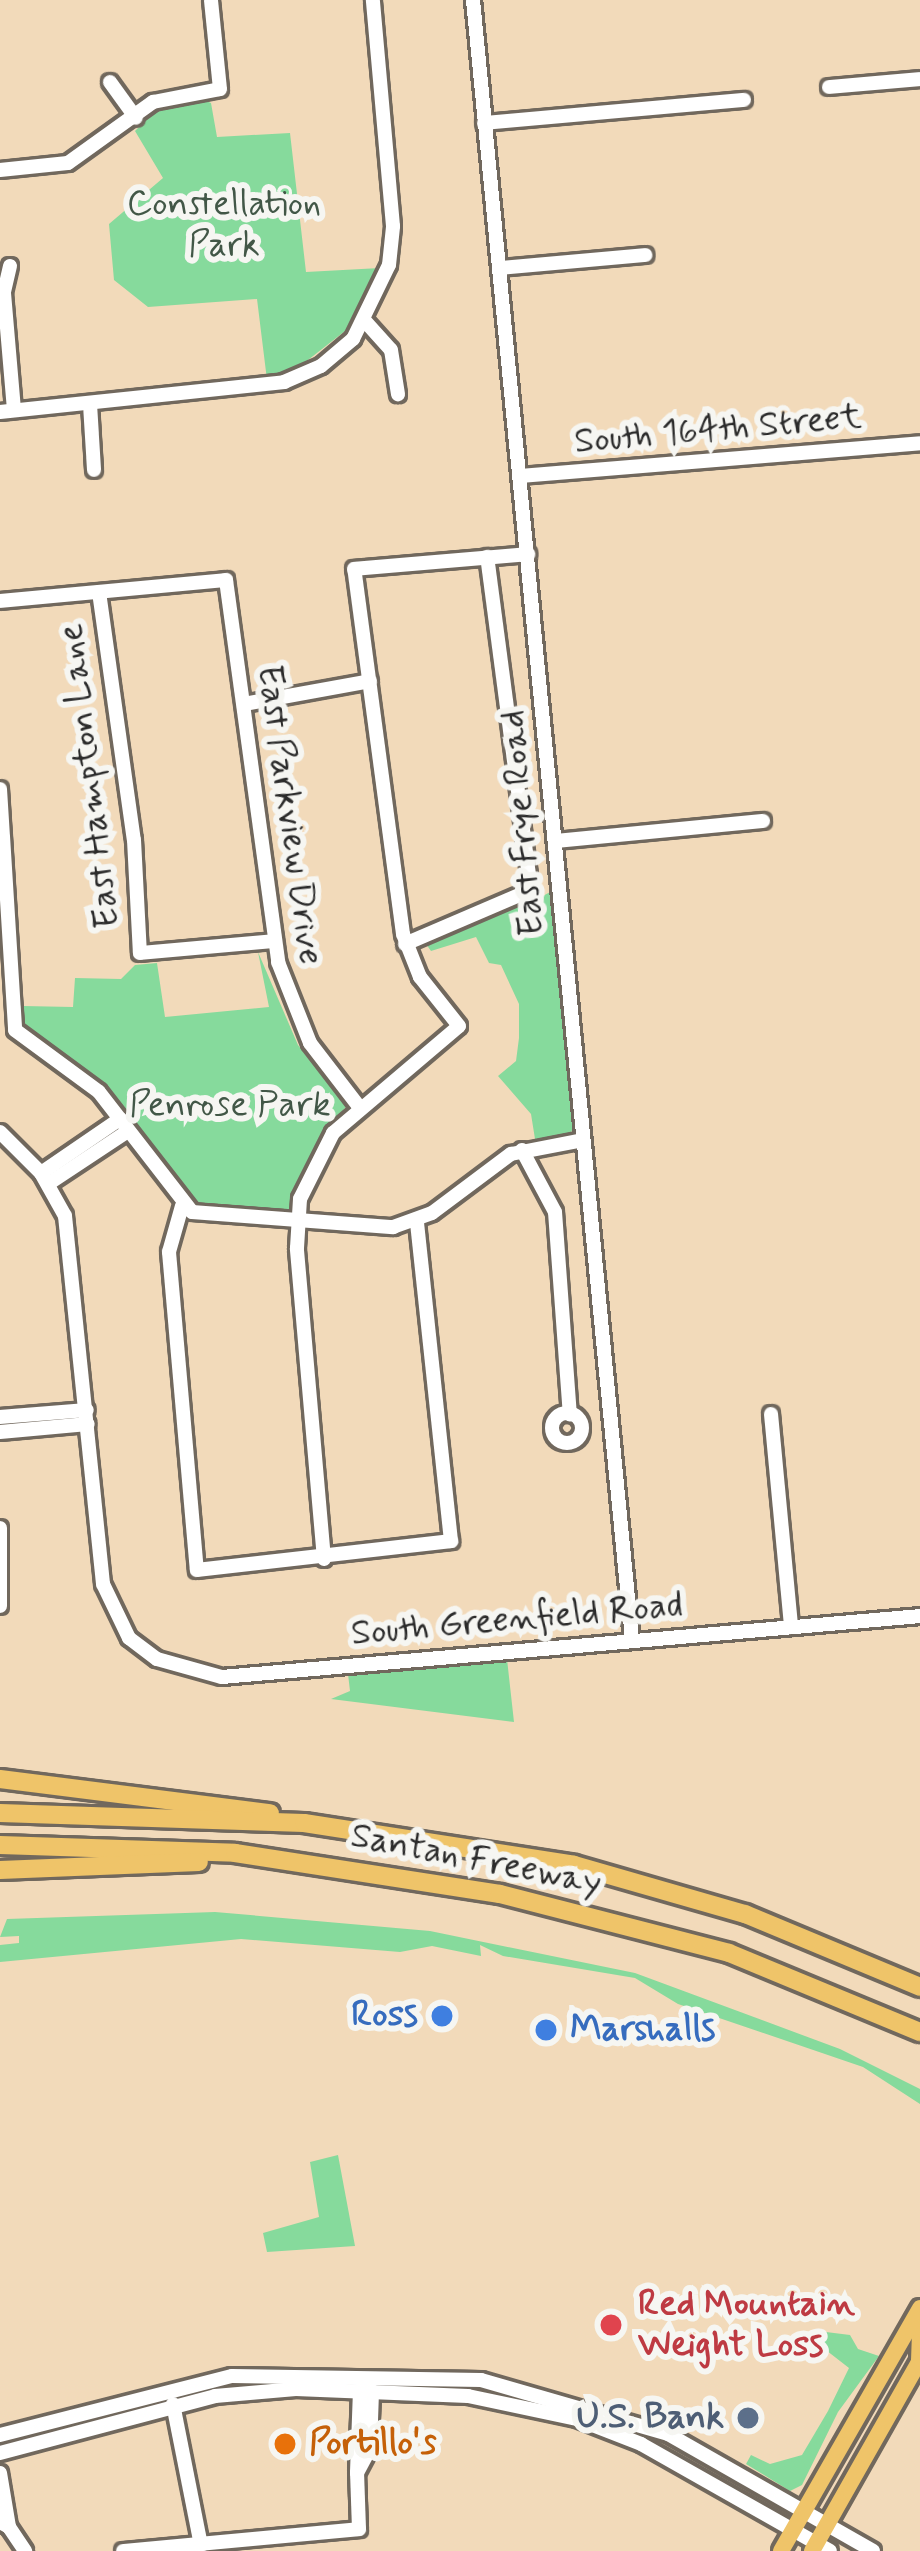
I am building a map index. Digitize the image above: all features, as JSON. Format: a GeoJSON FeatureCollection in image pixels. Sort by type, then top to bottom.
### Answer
{"type":"FeatureCollection","features":[{"type":"Feature","properties":{"kind":"highway"},"geometry":{"type":"LineString","coordinates":[[0,1779],[247,1807],[304,1823]]}},
{"type":"Feature","properties":{"kind":"highway","name":"Santan Freeway"},"geometry":{"type":"LineString","coordinates":[[0,1813],[304,1823],[574,1864],[746,1914],[920,1987]]}},
{"type":"Feature","properties":{"kind":"highway","name":"Santan Freeway"},"geometry":{"type":"LineString","coordinates":[[0,1845],[135,1846],[344,1866],[500,1894],[729,1953],[920,2032]]}},
{"type":"Feature","properties":{"kind":"highway"},"geometry":{"type":"LineString","coordinates":[[0,1870],[129,1862],[344,1866]]}},
{"type":"Feature","properties":{"kind":"main road"},"geometry":{"type":"LineString","coordinates":[[781,2551],[920,2308]]}},
{"type":"Feature","properties":{"kind":"main road"},"geometry":{"type":"LineString","coordinates":[[820,2548],[828,2525],[920,2361],[920,2330]]}},
{"type":"Feature","properties":{"kind":"main road"},"geometry":{"type":"LineString","coordinates":[[882,2431],[901,2371],[897,2348]]}},
{"type":"Feature","properties":{"kind":"street"},"geometry":{"type":"LineString","coordinates":[[0,170],[68,163],[180,93],[220,89],[211,0]]}},
{"type":"Feature","properties":{"kind":"street"},"geometry":{"type":"LineString","coordinates":[[10,266],[4,293],[7,411],[284,382],[321,366],[364,320],[389,265],[393,226],[373,0]]}},
{"type":"Feature","properties":{"kind":"street","name":"East Frye Road"},"geometry":{"type":"LineString","coordinates":[[473,0],[632,1640]]}},
{"type":"Feature","properties":{"kind":"street"},"geometry":{"type":"LineString","coordinates":[[830,87],[920,79]]}},
{"type":"Feature","properties":{"kind":"street"},"geometry":{"type":"LineString","coordinates":[[110,82],[136,118]]}},
{"type":"Feature","properties":{"kind":"street"},"geometry":{"type":"LineString","coordinates":[[484,123],[744,100]]}},
{"type":"Feature","properties":{"kind":"street"},"geometry":{"type":"LineString","coordinates":[[500,268],[645,255]]}},
{"type":"Feature","properties":{"kind":"street"},"geometry":{"type":"LineString","coordinates":[[364,320],[391,350],[398,394]]}},
{"type":"Feature","properties":{"kind":"street"},"geometry":{"type":"LineString","coordinates":[[90,404],[94,470]]}},
{"type":"Feature","properties":{"kind":"street","name":"South 164th Street"},"geometry":{"type":"LineString","coordinates":[[520,476],[920,442]]}},
{"type":"Feature","properties":{"kind":"street"},"geometry":{"type":"LineString","coordinates":[[324,1559],[296,1224],[313,1164],[360,1108],[458,1026],[405,944],[354,569],[527,554]]}},
{"type":"Feature","properties":{"kind":"street"},"geometry":{"type":"LineString","coordinates":[[405,944],[456,927],[488,904],[530,894],[487,556]]}},
{"type":"Feature","properties":{"kind":"street","name":"East Parkview Drive"},"geometry":{"type":"LineString","coordinates":[[99,592],[226,580],[274,941],[300,1024],[360,1108]]}},
{"type":"Feature","properties":{"kind":"street"},"geometry":{"type":"LineString","coordinates":[[0,601],[99,592]]}},
{"type":"Feature","properties":{"kind":"street","name":"East Hampton Lane"},"geometry":{"type":"LineString","coordinates":[[99,592],[134,840],[140,953],[274,941]]}},
{"type":"Feature","properties":{"kind":"street"},"geometry":{"type":"LineString","coordinates":[[244,704],[370,681]]}},
{"type":"Feature","properties":{"kind":"street"},"geometry":{"type":"LineString","coordinates":[[0,789],[15,1030],[68,1063],[124,1125],[182,1205],[213,1219],[376,1229],[417,1220],[522,1150],[584,1140]]}},
{"type":"Feature","properties":{"kind":"street"},"geometry":{"type":"LineString","coordinates":[[555,841],[763,821]]}},
{"type":"Feature","properties":{"kind":"street"},"geometry":{"type":"LineString","coordinates":[[45,1178],[124,1125]]}},
{"type":"Feature","properties":{"kind":"street"},"geometry":{"type":"LineString","coordinates":[[0,1132],[45,1178],[74,1252],[87,1417]]}},
{"type":"Feature","properties":{"kind":"street"},"geometry":{"type":"LineString","coordinates":[[522,1150],[555,1212],[570,1414]]}},
{"type":"Feature","properties":{"kind":"street"},"geometry":{"type":"LineString","coordinates":[[182,1205],[169,1252],[197,1570],[451,1541],[417,1220]]}},
{"type":"Feature","properties":{"kind":"street"},"geometry":{"type":"LineString","coordinates":[[771,1414],[790,1627]]}},
{"type":"Feature","properties":{"kind":"street"},"geometry":{"type":"LineString","coordinates":[[0,1417],[87,1417]]}},
{"type":"Feature","properties":{"kind":"street"},"geometry":{"type":"LineString","coordinates":[[0,1432],[87,1417]]}},
{"type":"Feature","properties":{"kind":"street","name":"South Greenfield Road"},"geometry":{"type":"LineString","coordinates":[[87,1417],[103,1584],[130,1638],[177,1668],[222,1677],[920,1616]]}},
{"type":"Feature","properties":{"kind":"street"},"geometry":{"type":"LineString","coordinates":[[0,1528],[0,1606]]}},
{"type":"Feature","properties":{"kind":"street"},"geometry":{"type":"LineString","coordinates":[[0,2435],[232,2376],[450,2376],[619,2414],[873,2551]]}},
{"type":"Feature","properties":{"kind":"street"},"geometry":{"type":"LineString","coordinates":[[0,2453],[173,2404],[263,2391],[468,2396],[577,2419],[672,2459],[820,2548]]}},
{"type":"Feature","properties":{"kind":"street"},"geometry":{"type":"LineString","coordinates":[[123,2551],[359,2528],[357,2473],[370,2450],[366,2391]]}},
{"type":"Feature","properties":{"kind":"street"},"geometry":{"type":"LineString","coordinates":[[173,2404],[201,2545]]}},
{"type":"Feature","properties":{"kind":"street"},"geometry":{"type":"LineString","coordinates":[[0,2473],[4,2524],[25,2551]]}},
{"type":"Feature","properties":{"kind":"green space","name":"Constellation Park"},"geometry":{"type":"Polygon","coordinates":[[[201,99],[211,103],[217,137],[290,133],[306,272],[380,268],[354,324],[290,374],[267,380],[257,299],[148,307],[114,280],[109,224],[163,178],[135,131],[153,113],[201,99]]]}},
{"type":"Feature","properties":{"kind":"green space"},"geometry":{"type":"Polygon","coordinates":[[[554,890],[577,1123],[569,1135],[535,1139],[531,1114],[498,1076],[516,1061],[519,1038],[519,1004],[501,965],[489,963],[476,937],[431,951],[426,944],[486,911],[524,906],[554,890]]]}},
{"type":"Feature","properties":{"kind":"green space","name":"Penrose Park"},"geometry":{"type":"Polygon","coordinates":[[[258,952],[298,1045],[346,1107],[320,1135],[290,1214],[186,1208],[92,1075],[21,1026],[23,1006],[73,1007],[75,978],[121,979],[135,965],[157,963],[165,1017],[269,1007],[258,952]]]}},
{"type":"Feature","properties":{"kind":"green space"},"geometry":{"type":"Polygon","coordinates":[[[507,1659],[514,1722],[331,1699],[350,1691],[348,1674],[507,1659]]]}},
{"type":"Feature","properties":{"kind":"green space"},"geometry":{"type":"Polygon","coordinates":[[[215,1912],[430,1931],[635,1973],[840,2049],[920,2089],[920,2104],[863,2067],[678,2004],[635,1978],[503,1956],[480,1945],[481,1956],[432,1946],[400,1952],[241,1939],[0,1962],[0,1945],[19,1943],[19,1936],[0,1937],[7,1919],[215,1912]]]}},
{"type":"Feature","properties":{"kind":"green space"},"geometry":{"type":"Polygon","coordinates":[[[338,2155],[355,2246],[267,2252],[263,2233],[319,2217],[310,2162],[338,2155]]]}},
{"type":"Feature","properties":{"kind":"green space"},"geometry":{"type":"Polygon","coordinates":[[[818,2331],[850,2335],[858,2349],[879,2356],[838,2412],[802,2485],[790,2491],[746,2464],[751,2455],[770,2464],[802,2455],[828,2411],[849,2368],[813,2340],[818,2331]]]}},
{"type":"Feature","properties":{"kind":"place","name":"Ross"},"geometry":{"type":"Point","coordinates":[442,2016]}},
{"type":"Feature","properties":{"kind":"place","name":"Marshalls"},"geometry":{"type":"Point","coordinates":[546,2030]}},
{"type":"Feature","properties":{"kind":"place","name":"Red Mountain Weight Loss"},"geometry":{"type":"Point","coordinates":[611,2325]}},
{"type":"Feature","properties":{"kind":"place","name":"U.S. Bank"},"geometry":{"type":"Point","coordinates":[748,2418]}},
{"type":"Feature","properties":{"kind":"place","name":"Portillo's"},"geometry":{"type":"Point","coordinates":[285,2444]}}]}
